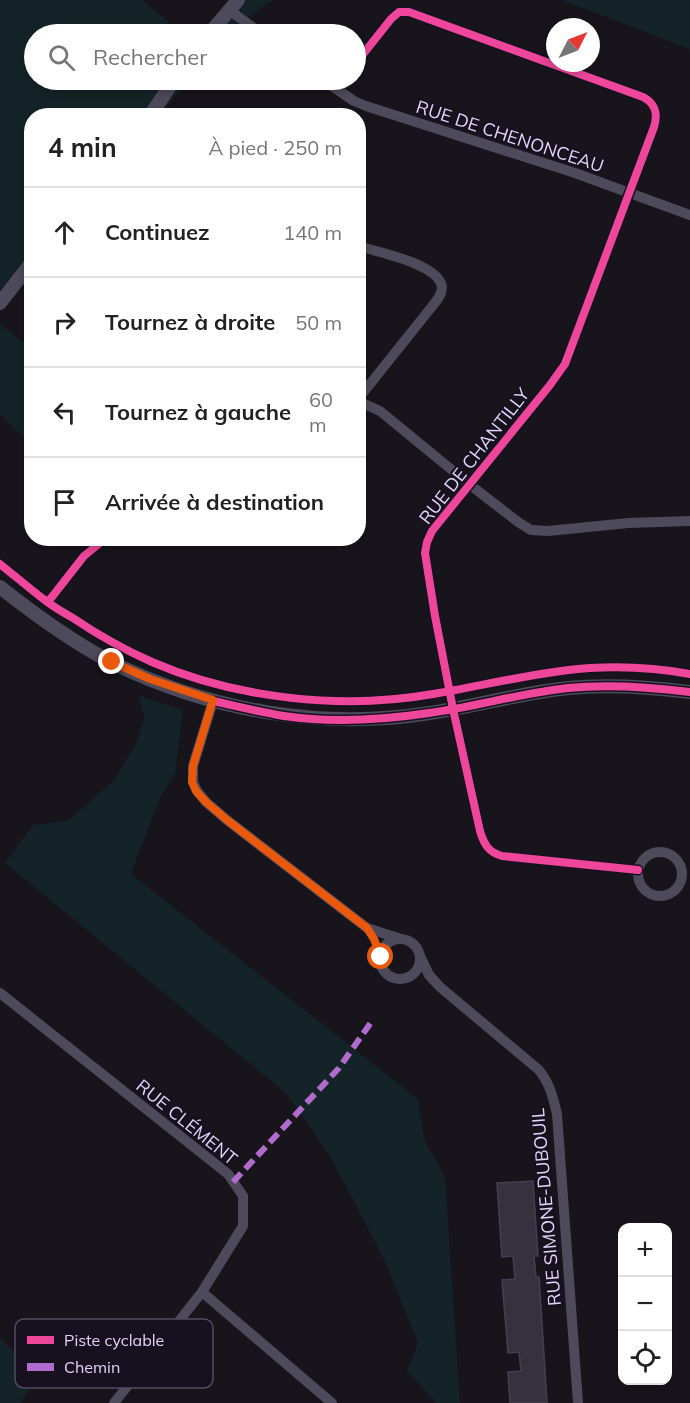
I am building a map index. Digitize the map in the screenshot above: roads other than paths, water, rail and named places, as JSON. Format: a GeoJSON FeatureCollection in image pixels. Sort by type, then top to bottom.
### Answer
{"type":"FeatureCollection","features":[{"type":"Feature","properties":{"kind":"street"},"geometry":{"type":"LineString","coordinates":[[218,24],[234,5],[252,24]]}},
{"type":"Feature","properties":{"kind":"street","name":"RUE DE CHANTILLY"},"geometry":{"type":"LineString","coordinates":[[366,50],[391,19],[399,12],[409,12],[643,97],[654,106],[656,118],[630,194],[565,364],[432,531],[427,542],[426,553],[435,616],[453,709],[480,831],[489,849],[502,856],[638,870]]}},
{"type":"Feature","properties":{"kind":"street"},"geometry":{"type":"LineString","coordinates":[[155,108],[167,90]]}},
{"type":"Feature","properties":{"kind":"street","name":"RUE DE CHENONCEAU"},"geometry":{"type":"LineString","coordinates":[[344,90],[354,101],[366,106],[575,173],[690,215]]}},
{"type":"Feature","properties":{"kind":"street"},"geometry":{"type":"LineString","coordinates":[[366,248],[408,261],[434,273],[439,279],[442,290],[440,297],[366,390]]}},
{"type":"Feature","properties":{"kind":"street"},"geometry":{"type":"LineString","coordinates":[[0,303],[24,272]]}},
{"type":"Feature","properties":{"kind":"street"},"geometry":{"type":"LineString","coordinates":[[366,404],[380,411],[469,484],[531,530],[548,531],[628,523],[690,521]]}},
{"type":"Feature","properties":{"kind":"street"},"geometry":{"type":"LineString","coordinates":[[0,587],[44,621],[112,662],[150,679],[213,700],[284,716],[323,719],[428,714],[536,692],[569,688],[623,686],[690,692]]}},
{"type":"Feature","properties":{"kind":"street","name":"RUE SIMONE-DUBOUIL"},"geometry":{"type":"LineString","coordinates":[[213,700],[193,766],[192,782],[196,791],[227,820],[367,928],[413,944],[429,975],[440,987],[539,1070],[547,1080],[552,1090],[557,1114],[578,1403]]}},
{"type":"Feature","properties":{"kind":"street"},"geometry":{"type":"LineString","coordinates":[[662,852],[674,857],[681,868],[682,875],[676,888],[671,892],[657,895],[644,890],[638,877],[638,870],[649,854],[662,852]]}},
{"type":"Feature","properties":{"kind":"street","name":"RUE SIMONE-DUBOUIL"},"geometry":{"type":"LineString","coordinates":[[367,928],[374,939],[383,968],[391,976],[427,979],[440,987]]}},
{"type":"Feature","properties":{"kind":"street"},"geometry":{"type":"LineString","coordinates":[[381,957],[388,944],[401,939]]}},
{"type":"Feature","properties":{"kind":"street"},"geometry":{"type":"LineString","coordinates":[[408,977],[419,965],[420,956]]}},
{"type":"Feature","properties":{"kind":"street","name":"RUE CLÉMENT"},"geometry":{"type":"LineString","coordinates":[[0,993],[228,1174],[243,1196],[243,1226],[202,1292],[181,1319]]}},
{"type":"Feature","properties":{"kind":"street"},"geometry":{"type":"LineString","coordinates":[[202,1292],[333,1403]]}},
{"type":"Feature","properties":{"kind":"street","name":"RUE CLÉMENT"},"geometry":{"type":"LineString","coordinates":[[114,1403],[126,1388]]}}]}
